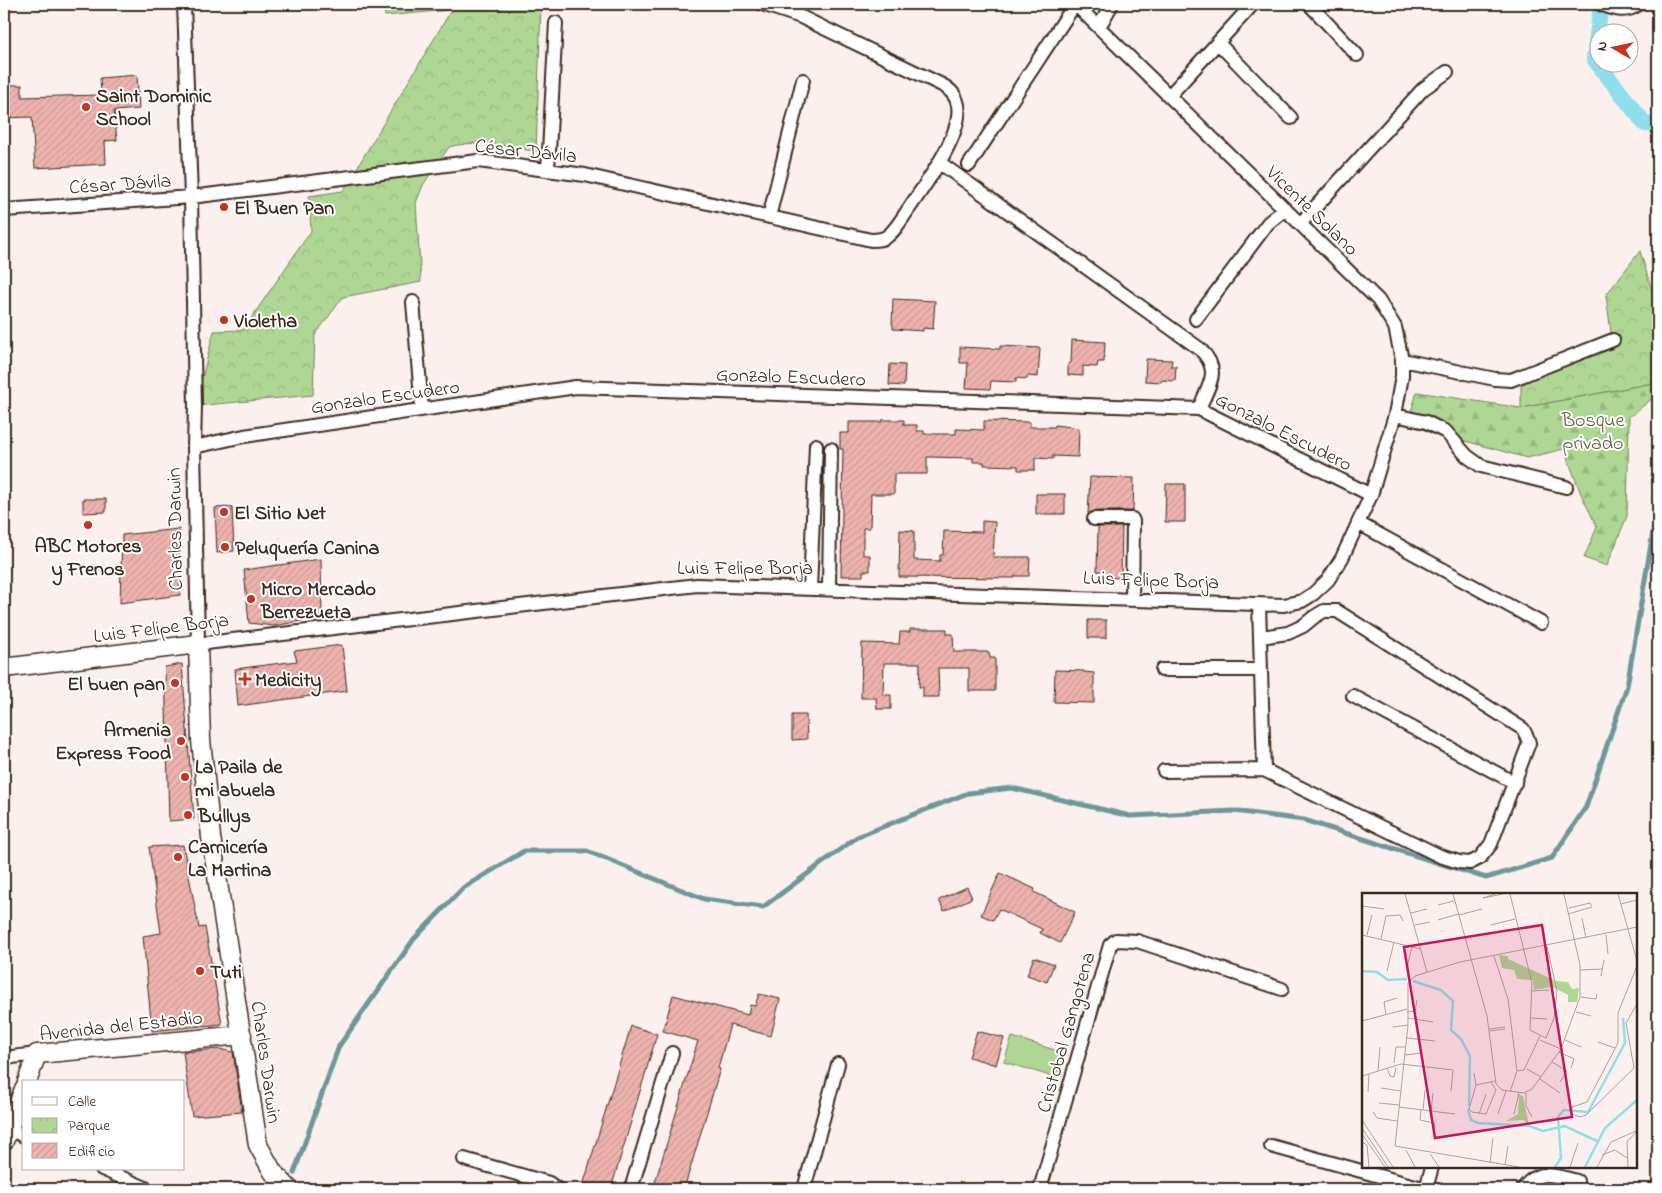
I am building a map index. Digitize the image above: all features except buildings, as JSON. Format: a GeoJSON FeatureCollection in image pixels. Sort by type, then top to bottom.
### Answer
{"type":"FeatureCollection","features":[{"type":"Feature","properties":{"kind":"street","name":"Charles Darwin"},"geometry":{"type":"LineString","coordinates":[[184,4],[191,197],[194,447],[201,740],[211,837],[258,1144],[272,1172],[289,1189]]}},
{"type":"Feature","properties":{"kind":"street","name":"César Dávila"},"geometry":{"type":"LineString","coordinates":[[4,210],[191,197],[478,160],[585,175],[872,240],[886,237],[898,225],[940,163],[954,130],[958,112],[958,103],[955,96],[949,89],[800,17],[762,4]]}},
{"type":"Feature","properties":{"kind":"street"},"geometry":{"type":"LineString","coordinates":[[969,165],[1075,4]]}},
{"type":"Feature","properties":{"kind":"street","name":"Vicente Solano"},"geometry":{"type":"LineString","coordinates":[[1075,4],[1378,300],[1395,327],[1402,360],[1402,376],[1394,415],[1371,495]]}},
{"type":"Feature","properties":{"kind":"street"},"geometry":{"type":"LineString","coordinates":[[1099,27],[1112,4]]}},
{"type":"Feature","properties":{"kind":"street"},"geometry":{"type":"LineString","coordinates":[[1169,96],[1253,4]]}},
{"type":"Feature","properties":{"kind":"street"},"geometry":{"type":"LineString","coordinates":[[1309,4],[1357,55]]}},
{"type":"Feature","properties":{"kind":"street"},"geometry":{"type":"LineString","coordinates":[[1600,4],[1617,10],[1626,10],[1638,4]]}},
{"type":"Feature","properties":{"kind":"street"},"geometry":{"type":"LineString","coordinates":[[548,170],[556,23]]}},
{"type":"Feature","properties":{"kind":"street"},"geometry":{"type":"LineString","coordinates":[[1218,43],[1291,118]]}},
{"type":"Feature","properties":{"kind":"street"},"geometry":{"type":"LineString","coordinates":[[1300,224],[1422,89],[1447,72]]}},
{"type":"Feature","properties":{"kind":"street"},"geometry":{"type":"LineString","coordinates":[[769,217],[803,80]]}},
{"type":"Feature","properties":{"kind":"street"},"geometry":{"type":"LineString","coordinates":[[940,163],[1200,349],[1212,364],[1213,373],[1199,409]]}},
{"type":"Feature","properties":{"kind":"street"},"geometry":{"type":"LineString","coordinates":[[1196,320],[1268,223],[1285,209]]}},
{"type":"Feature","properties":{"kind":"street"},"geometry":{"type":"LineString","coordinates":[[413,302],[422,409]]}},
{"type":"Feature","properties":{"kind":"street"},"geometry":{"type":"LineString","coordinates":[[1402,360],[1495,379],[1511,380],[1612,340]]}},
{"type":"Feature","properties":{"kind":"street","name":"Gonzalo Escudero"},"geometry":{"type":"LineString","coordinates":[[194,447],[244,436],[576,387],[1199,409],[1371,495]]}},
{"type":"Feature","properties":{"kind":"street"},"geometry":{"type":"LineString","coordinates":[[1394,415],[1426,422],[1446,432],[1467,456],[1481,466],[1566,487]]}},
{"type":"Feature","properties":{"kind":"street"},"geometry":{"type":"LineString","coordinates":[[810,589],[816,445]]}},
{"type":"Feature","properties":{"kind":"street"},"geometry":{"type":"LineString","coordinates":[[829,589],[831,449]]}},
{"type":"Feature","properties":{"kind":"street","name":"Luis Felipe Borja"},"geometry":{"type":"LineString","coordinates":[[4,668],[697,585],[1284,605],[1302,601],[1314,594],[1328,580],[1342,558],[1371,495]]}},
{"type":"Feature","properties":{"kind":"street"},"geometry":{"type":"LineString","coordinates":[[1094,519],[1133,521],[1132,600]]}},
{"type":"Feature","properties":{"kind":"street"},"geometry":{"type":"LineString","coordinates":[[1358,523],[1541,623]]}},
{"type":"Feature","properties":{"kind":"street"},"geometry":{"type":"LineString","coordinates":[[1259,604],[1264,770]]}},
{"type":"Feature","properties":{"kind":"street"},"geometry":{"type":"LineString","coordinates":[[1164,771],[1264,770],[1440,856],[1458,862],[1470,863],[1480,858],[1491,844],[1529,743],[1523,729],[1337,611],[1324,611],[1303,626],[1288,633],[1261,637]]}},
{"type":"Feature","properties":{"kind":"street"},"geometry":{"type":"LineString","coordinates":[[1162,670],[1261,670]]}},
{"type":"Feature","properties":{"kind":"street"},"geometry":{"type":"LineString","coordinates":[[1353,696],[1515,782]]}},
{"type":"Feature","properties":{"kind":"street","name":"Cristobal Gangotena"},"geometry":{"type":"LineString","coordinates":[[1040,1189],[1110,945],[1116,940],[1137,941],[1282,989]]}},
{"type":"Feature","properties":{"kind":"street","name":"Avenida del Estadio"},"geometry":{"type":"LineString","coordinates":[[4,1058],[242,1035]]}},
{"type":"Feature","properties":{"kind":"street"},"geometry":{"type":"LineString","coordinates":[[631,1189],[672,1053]]}},
{"type":"Feature","properties":{"kind":"street"},"geometry":{"type":"LineString","coordinates":[[27,1080],[37,1054]]}},
{"type":"Feature","properties":{"kind":"street"},"geometry":{"type":"LineString","coordinates":[[804,1189],[838,1064]]}},
{"type":"Feature","properties":{"kind":"street"},"geometry":{"type":"LineString","coordinates":[[12,1136],[22,1097]]}},
{"type":"Feature","properties":{"kind":"street"},"geometry":{"type":"LineString","coordinates":[[1271,1146],[1426,1189],[1432,1168]]}},
{"type":"Feature","properties":{"kind":"street"},"geometry":{"type":"LineString","coordinates":[[464,1159],[549,1183],[557,1189]]}},
{"type":"Feature","properties":{"kind":"street"},"geometry":{"type":"LineString","coordinates":[[104,1170],[141,1188]]}},
{"type":"Feature","properties":{"kind":"street"},"geometry":{"type":"LineString","coordinates":[[1524,1189],[1529,1181],[1544,1174],[1577,1181]]}},
{"type":"Feature","properties":{"kind":"green space"},"geometry":{"type":"Polygon","coordinates":[[[384,4],[449,4],[449,10],[385,16],[384,4]]]}},
{"type":"Feature","properties":{"kind":"green space"},"geometry":{"type":"Polygon","coordinates":[[[455,4],[541,4],[536,152],[504,145],[482,143],[449,147],[423,185],[416,203],[421,282],[343,297],[315,335],[313,395],[195,406],[214,331],[243,330],[311,231],[309,196],[343,191],[455,4]]]}},
{"type":"Feature","properties":{"kind":"green space"},"geometry":{"type":"Polygon","coordinates":[[[1640,251],[1658,310],[1658,382],[1521,408],[1521,385],[1612,340],[1606,295],[1640,251]]]}},
{"type":"Feature","properties":{"kind":"green space","name":"Bosque privado"},"geometry":{"type":"Polygon","coordinates":[[[1658,382],[1658,394],[1629,417],[1627,516],[1607,566],[1584,558],[1597,527],[1581,494],[1564,449],[1527,458],[1407,425],[1417,392],[1521,408],[1658,382]]]}},
{"type":"Feature","properties":{"kind":"green space"},"geometry":{"type":"Polygon","coordinates":[[[1012,1037],[1065,1053],[1057,1078],[1004,1062],[1012,1037]]]}},
{"type":"Feature","properties":{"kind":"waterway"},"geometry":{"type":"LineString","coordinates":[[1601,4],[1594,59],[1645,124],[1658,125]]}},
{"type":"Feature","properties":{"kind":"waterway"},"geometry":{"type":"LineString","coordinates":[[294,1173],[339,1046],[414,939],[463,888],[524,851],[587,851],[704,899],[763,907],[857,837],[968,793],[1012,788],[1130,816],[1234,811],[1304,820],[1486,878],[1552,858],[1586,807],[1627,686],[1658,503]]}},
{"type":"Feature","properties":{"kind":"place","name":"Saint Dominic School"},"geometry":{"type":"Point","coordinates":[86,107]}},
{"type":"Feature","properties":{"kind":"place","name":"El Buen Pan"},"geometry":{"type":"Point","coordinates":[224,207]}},
{"type":"Feature","properties":{"kind":"place","name":"Violetha"},"geometry":{"type":"Point","coordinates":[224,320]}},
{"type":"Feature","properties":{"kind":"place","name":"El Sitio Net"},"geometry":{"type":"Point","coordinates":[224,512]}},
{"type":"Feature","properties":{"kind":"place","name":"ABC Motores y Frenos"},"geometry":{"type":"Point","coordinates":[88,525]}},
{"type":"Feature","properties":{"kind":"place","name":"Peluquería Canina"},"geometry":{"type":"Point","coordinates":[225,547]}},
{"type":"Feature","properties":{"kind":"place","name":"Micro Mercado Berrezueta"},"geometry":{"type":"Point","coordinates":[251,599]}},
{"type":"Feature","properties":{"kind":"place","name":"Medicity"},"geometry":{"type":"Point","coordinates":[245,679]}},
{"type":"Feature","properties":{"kind":"place","name":"El buen pan"},"geometry":{"type":"Point","coordinates":[175,683]}},
{"type":"Feature","properties":{"kind":"place","name":"Armenia Express Food"},"geometry":{"type":"Point","coordinates":[181,741]}},
{"type":"Feature","properties":{"kind":"place","name":"La Paila de mi abuela"},"geometry":{"type":"Point","coordinates":[185,777]}},
{"type":"Feature","properties":{"kind":"place","name":"Bullys"},"geometry":{"type":"Point","coordinates":[188,815]}},
{"type":"Feature","properties":{"kind":"place","name":"Carnicería La Martina"},"geometry":{"type":"Point","coordinates":[178,857]}},
{"type":"Feature","properties":{"kind":"place","name":"Tuti"},"geometry":{"type":"Point","coordinates":[200,971]}}]}
